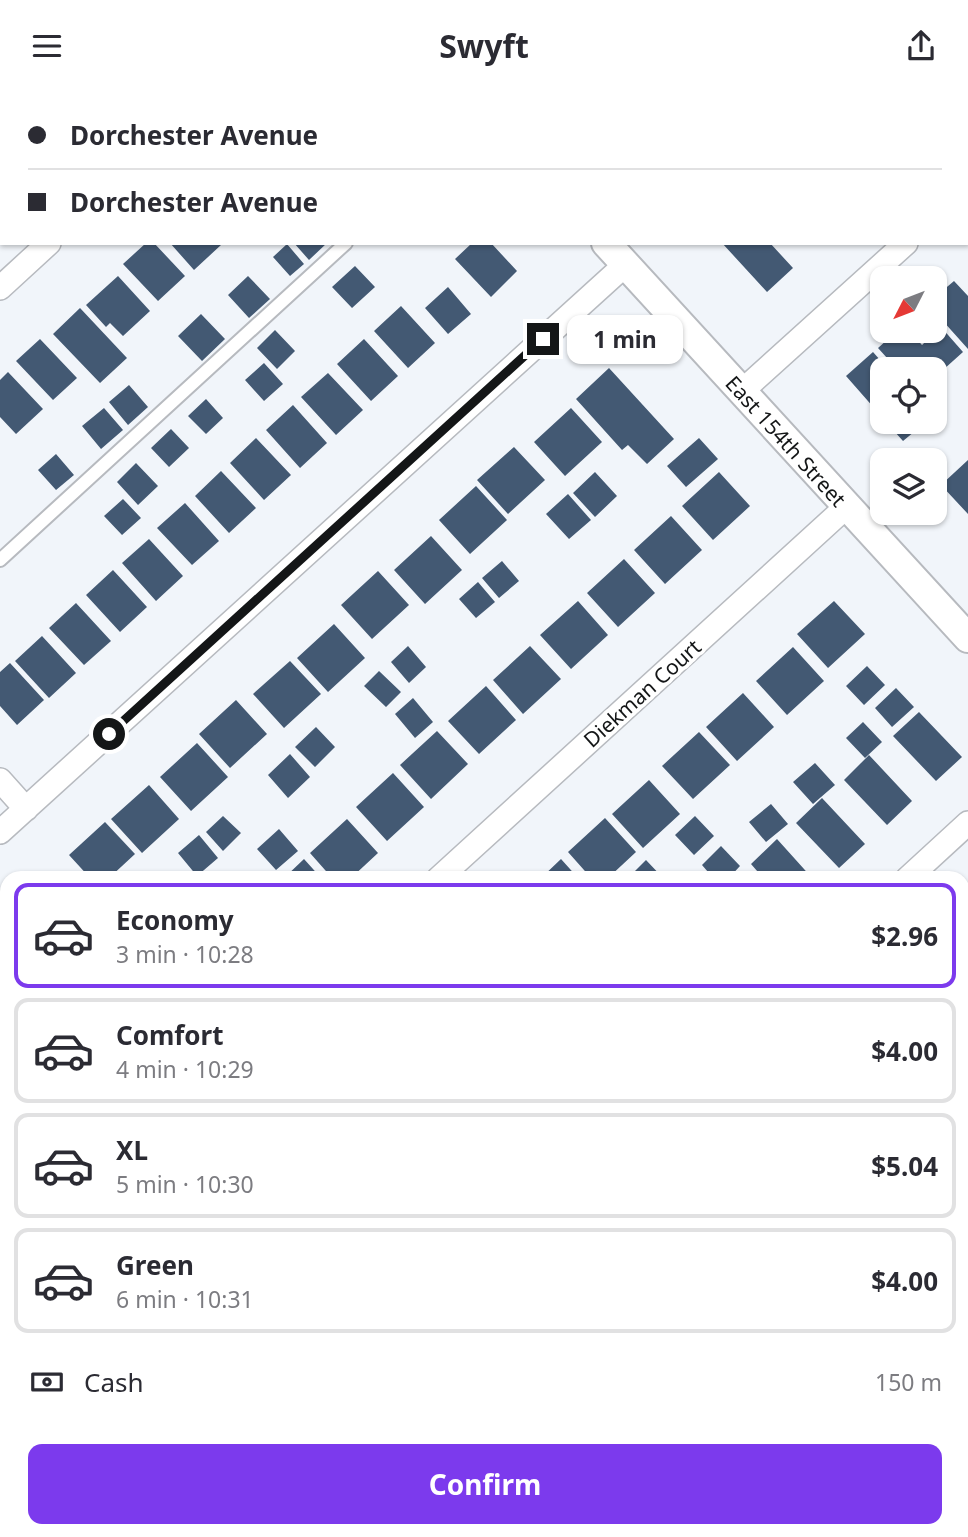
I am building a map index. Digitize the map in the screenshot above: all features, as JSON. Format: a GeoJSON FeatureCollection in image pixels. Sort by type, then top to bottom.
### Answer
{"type":"FeatureCollection","features":[{"type":"Feature","properties":{"kind":"street"},"geometry":{"type":"LineString","coordinates":[[0,288],[46,245]]}},
{"type":"Feature","properties":{"kind":"street","name":"East 154th Street"},"geometry":{"type":"LineString","coordinates":[[608,245],[968,638]]}},
{"type":"Feature","properties":{"kind":"street"},"geometry":{"type":"LineString","coordinates":[[741,392],[904,245]]}},
{"type":"Feature","properties":{"kind":"street"},"geometry":{"type":"LineString","coordinates":[[0,832],[625,264]]}},
{"type":"Feature","properties":{"kind":"street","name":"Diekman Court"},"geometry":{"type":"LineString","coordinates":[[447,871],[846,507]]}},
{"type":"Feature","properties":{"kind":"street"},"geometry":{"type":"LineString","coordinates":[[0,780],[26,809]]}},
{"type":"Feature","properties":{"kind":"street"},"geometry":{"type":"LineString","coordinates":[[916,871],[968,823]]}},
{"type":"Feature","properties":{"kind":"lane"},"geometry":{"type":"LineString","coordinates":[[0,560],[344,245]]}},
{"type":"Feature","properties":{"kind":"building"},"geometry":{"type":"Polygon","coordinates":[[[144,245],[156,245],[185,276],[158,301],[123,264],[144,245]]]}},
{"type":"Feature","properties":{"kind":"building"},"geometry":{"type":"Polygon","coordinates":[[[172,245],[221,245],[194,270],[172,245]]]}},
{"type":"Feature","properties":{"kind":"building"},"geometry":{"type":"Polygon","coordinates":[[[288,245],[304,264],[290,276],[273,257],[288,245]]]}},
{"type":"Feature","properties":{"kind":"building"},"geometry":{"type":"Polygon","coordinates":[[[296,245],[325,245],[309,260],[296,245]]]}},
{"type":"Feature","properties":{"kind":"building"},"geometry":{"type":"Polygon","coordinates":[[[470,245],[493,245],[517,271],[491,297],[455,259],[470,245]]]}},
{"type":"Feature","properties":{"kind":"building"},"geometry":{"type":"Polygon","coordinates":[[[724,245],[772,245],[793,268],[767,292],[724,245]]]}},
{"type":"Feature","properties":{"kind":"building"},"geometry":{"type":"Polygon","coordinates":[[[355,266],[375,287],[352,308],[332,287],[355,266]]]}},
{"type":"Feature","properties":{"kind":"building"},"geometry":{"type":"Polygon","coordinates":[[[118,276],[150,311],[123,336],[110,323],[106,327],[86,305],[118,276]]]}},
{"type":"Feature","properties":{"kind":"building"},"geometry":{"type":"Polygon","coordinates":[[[248,276],[270,299],[249,318],[228,295],[248,276]]]}},
{"type":"Feature","properties":{"kind":"building"},"geometry":{"type":"Polygon","coordinates":[[[954,281],[968,296],[968,349],[947,326],[947,287],[954,281]]]}},
{"type":"Feature","properties":{"kind":"building"},"geometry":{"type":"Polygon","coordinates":[[[448,287],[471,314],[448,334],[425,308],[448,287]]]}},
{"type":"Feature","properties":{"kind":"building"},"geometry":{"type":"Polygon","coordinates":[[[401,306],[435,343],[408,368],[374,331],[401,306]]]}},
{"type":"Feature","properties":{"kind":"building"},"geometry":{"type":"Polygon","coordinates":[[[80,308],[127,358],[100,383],[53,334],[80,308]]]}},
{"type":"Feature","properties":{"kind":"building"},"geometry":{"type":"Polygon","coordinates":[[[201,314],[225,339],[202,361],[178,336],[201,314]]]}},
{"type":"Feature","properties":{"kind":"building"},"geometry":{"type":"Polygon","coordinates":[[[275,330],[295,351],[277,369],[257,348],[275,330]]]}},
{"type":"Feature","properties":{"kind":"building"},"geometry":{"type":"Polygon","coordinates":[[[947,334],[963,352],[947,366],[947,357],[886,357],[878,348],[884,343],[947,343],[947,334]]]}},
{"type":"Feature","properties":{"kind":"building"},"geometry":{"type":"Polygon","coordinates":[[[40,339],[77,378],[53,400],[16,361],[40,339]]]}},
{"type":"Feature","properties":{"kind":"building"},"geometry":{"type":"Polygon","coordinates":[[[364,339],[398,376],[371,401],[337,364],[364,339]]]}},
{"type":"Feature","properties":{"kind":"building"},"geometry":{"type":"Polygon","coordinates":[[[873,352],[877,357],[870,357],[870,403],[846,376],[873,352]]]}},
{"type":"Feature","properties":{"kind":"building"},"geometry":{"type":"Polygon","coordinates":[[[264,363],[283,384],[264,401],[245,380],[264,363]]]}},
{"type":"Feature","properties":{"kind":"building"},"geometry":{"type":"Polygon","coordinates":[[[609,368],[674,439],[647,464],[628,445],[622,450],[576,399],[609,368]]]}},
{"type":"Feature","properties":{"kind":"building"},"geometry":{"type":"Polygon","coordinates":[[[8,372],[43,409],[16,434],[0,417],[0,380],[8,372]]]}},
{"type":"Feature","properties":{"kind":"building"},"geometry":{"type":"Polygon","coordinates":[[[328,373],[363,410],[336,435],[301,397],[328,373]]]}},
{"type":"Feature","properties":{"kind":"building"},"geometry":{"type":"Polygon","coordinates":[[[129,385],[148,407],[128,425],[109,402],[129,385]]]}},
{"type":"Feature","properties":{"kind":"building"},"geometry":{"type":"Polygon","coordinates":[[[206,399],[223,418],[206,434],[188,416],[206,399]]]}},
{"type":"Feature","properties":{"kind":"building"},"geometry":{"type":"Polygon","coordinates":[[[293,405],[327,443],[300,468],[266,430],[293,405]]]}},
{"type":"Feature","properties":{"kind":"building"},"geometry":{"type":"Polygon","coordinates":[[[104,408],[123,430],[101,449],[82,426],[104,408]]]}},
{"type":"Feature","properties":{"kind":"building"},"geometry":{"type":"Polygon","coordinates":[[[571,408],[602,442],[565,476],[534,442],[571,408]]]}},
{"type":"Feature","properties":{"kind":"building"},"geometry":{"type":"Polygon","coordinates":[[[171,429],[189,448],[169,467],[151,448],[171,429]]]}},
{"type":"Feature","properties":{"kind":"building"},"geometry":{"type":"Polygon","coordinates":[[[897,434],[911,434],[903,441],[897,434]]]}},
{"type":"Feature","properties":{"kind":"building"},"geometry":{"type":"Polygon","coordinates":[[[256,438],[291,475],[264,500],[230,463],[256,438]]]}},
{"type":"Feature","properties":{"kind":"building"},"geometry":{"type":"Polygon","coordinates":[[[699,438],[718,459],[686,487],[667,466],[699,438]]]}},
{"type":"Feature","properties":{"kind":"building"},"geometry":{"type":"Polygon","coordinates":[[[514,447],[545,480],[508,514],[477,480],[514,447]]]}},
{"type":"Feature","properties":{"kind":"building"},"geometry":{"type":"Polygon","coordinates":[[[56,454],[74,475],[56,490],[38,470],[56,454]]]}},
{"type":"Feature","properties":{"kind":"building"},"geometry":{"type":"Polygon","coordinates":[[[968,460],[968,514],[947,491],[947,479],[968,460]]]}},
{"type":"Feature","properties":{"kind":"building"},"geometry":{"type":"Polygon","coordinates":[[[136,463],[158,486],[138,505],[117,482],[136,463]]]}},
{"type":"Feature","properties":{"kind":"building"},"geometry":{"type":"Polygon","coordinates":[[[221,471],[256,508],[229,533],[195,496],[221,471]]]}},
{"type":"Feature","properties":{"kind":"building"},"geometry":{"type":"Polygon","coordinates":[[[595,472],[617,496],[595,517],[573,493],[595,472]]]}},
{"type":"Feature","properties":{"kind":"building"},"geometry":{"type":"Polygon","coordinates":[[[719,472],[750,506],[713,540],[682,506],[719,472]]]}},
{"type":"Feature","properties":{"kind":"building"},"geometry":{"type":"Polygon","coordinates":[[[476,486],[507,520],[470,554],[439,520],[476,486]]]}},
{"type":"Feature","properties":{"kind":"building"},"geometry":{"type":"Polygon","coordinates":[[[568,494],[591,520],[569,539],[546,514],[568,494]]]}},
{"type":"Feature","properties":{"kind":"building"},"geometry":{"type":"Polygon","coordinates":[[[123,499],[141,518],[122,535],[104,516],[123,499]]]}},
{"type":"Feature","properties":{"kind":"building"},"geometry":{"type":"Polygon","coordinates":[[[185,503],[219,541],[192,565],[157,528],[185,503]]]}},
{"type":"Feature","properties":{"kind":"building"},"geometry":{"type":"Polygon","coordinates":[[[671,516],[702,550],[665,584],[634,550],[671,516]]]}},
{"type":"Feature","properties":{"kind":"building"},"geometry":{"type":"Polygon","coordinates":[[[431,536],[462,570],[425,604],[394,570],[431,536]]]}},
{"type":"Feature","properties":{"kind":"building"},"geometry":{"type":"Polygon","coordinates":[[[149,539],[183,576],[156,601],[122,563],[149,539]]]}},
{"type":"Feature","properties":{"kind":"building"},"geometry":{"type":"Polygon","coordinates":[[[624,559],[655,593],[618,627],[587,593],[624,559]]]}},
{"type":"Feature","properties":{"kind":"building"},"geometry":{"type":"Polygon","coordinates":[[[502,561],[519,581],[499,598],[482,578],[502,561]]]}},
{"type":"Feature","properties":{"kind":"building"},"geometry":{"type":"Polygon","coordinates":[[[113,570],[147,607],[120,632],[86,595],[113,570]]]}},
{"type":"Feature","properties":{"kind":"building"},"geometry":{"type":"Polygon","coordinates":[[[378,571],[409,605],[372,639],[341,605],[378,571]]]}},
{"type":"Feature","properties":{"kind":"building"},"geometry":{"type":"Polygon","coordinates":[[[478,582],[495,602],[476,618],[459,599],[478,582]]]}},
{"type":"Feature","properties":{"kind":"building"},"geometry":{"type":"Polygon","coordinates":[[[578,601],[608,635],[571,669],[540,635],[578,601]]]}},
{"type":"Feature","properties":{"kind":"building"},"geometry":{"type":"Polygon","coordinates":[[[834,601],[865,634],[828,668],[797,634],[834,601]]]}},
{"type":"Feature","properties":{"kind":"building"},"geometry":{"type":"Polygon","coordinates":[[[76,603],[111,641],[84,665],[49,628],[76,603]]]}},
{"type":"Feature","properties":{"kind":"building"},"geometry":{"type":"Polygon","coordinates":[[[334,624],[365,658],[328,692],[297,658],[334,624]]]}},
{"type":"Feature","properties":{"kind":"building"},"geometry":{"type":"Polygon","coordinates":[[[42,636],[76,673],[49,698],[15,661],[42,636]]]}},
{"type":"Feature","properties":{"kind":"building"},"geometry":{"type":"Polygon","coordinates":[[[408,646],[426,667],[409,683],[391,662],[408,646]]]}},
{"type":"Feature","properties":{"kind":"building"},"geometry":{"type":"Polygon","coordinates":[[[530,646],[561,679],[523,714],[493,680],[530,646]]]}},
{"type":"Feature","properties":{"kind":"building"},"geometry":{"type":"Polygon","coordinates":[[[793,647],[824,681],[787,715],[756,681],[793,647]]]}},
{"type":"Feature","properties":{"kind":"building"},"geometry":{"type":"Polygon","coordinates":[[[290,661],[321,694],[284,728],[253,694],[290,661]]]}},
{"type":"Feature","properties":{"kind":"building"},"geometry":{"type":"Polygon","coordinates":[[[10,663],[44,700],[17,725],[0,706],[0,672],[10,663]]]}},
{"type":"Feature","properties":{"kind":"building"},"geometry":{"type":"Polygon","coordinates":[[[867,666],[885,685],[864,705],[846,686],[867,666]]]}},
{"type":"Feature","properties":{"kind":"building"},"geometry":{"type":"Polygon","coordinates":[[[379,671],[401,692],[386,707],[364,686],[379,671]]]}},
{"type":"Feature","properties":{"kind":"building"},"geometry":{"type":"Polygon","coordinates":[[[486,686],[516,720],[479,754],[448,721],[486,686]]]}},
{"type":"Feature","properties":{"kind":"building"},"geometry":{"type":"Polygon","coordinates":[[[896,688],[914,707],[892,727],[875,708],[896,688]]]}},
{"type":"Feature","properties":{"kind":"building"},"geometry":{"type":"Polygon","coordinates":[[[743,693],[774,727],[737,761],[706,727],[743,693]]]}},
{"type":"Feature","properties":{"kind":"building"},"geometry":{"type":"Polygon","coordinates":[[[413,698],[433,722],[415,738],[395,714],[413,698]]]}},
{"type":"Feature","properties":{"kind":"building"},"geometry":{"type":"Polygon","coordinates":[[[236,700],[267,734],[230,768],[199,734],[236,700]]]}},
{"type":"Feature","properties":{"kind":"building"},"geometry":{"type":"Polygon","coordinates":[[[919,712],[962,757],[936,781],[893,736],[919,712]]]}},
{"type":"Feature","properties":{"kind":"building"},"geometry":{"type":"Polygon","coordinates":[[[863,722],[882,742],[865,758],[846,738],[863,722]]]}},
{"type":"Feature","properties":{"kind":"building"},"geometry":{"type":"Polygon","coordinates":[[[316,727],[335,747],[315,767],[295,747],[316,727]]]}},
{"type":"Feature","properties":{"kind":"building"},"geometry":{"type":"Polygon","coordinates":[[[437,731],[468,764],[431,799],[400,765],[437,731]]]}},
{"type":"Feature","properties":{"kind":"building"},"geometry":{"type":"Polygon","coordinates":[[[699,732],[730,765],[693,799],[662,766],[699,732]]]}},
{"type":"Feature","properties":{"kind":"building"},"geometry":{"type":"Polygon","coordinates":[[[197,743],[228,777],[191,811],[160,777],[197,743]]]}},
{"type":"Feature","properties":{"kind":"building"},"geometry":{"type":"Polygon","coordinates":[[[290,754],[310,777],[288,798],[268,775],[290,754]]]}},
{"type":"Feature","properties":{"kind":"building"},"geometry":{"type":"Polygon","coordinates":[[[869,755],[912,801],[887,825],[844,780],[869,755]]]}},
{"type":"Feature","properties":{"kind":"building"},"geometry":{"type":"Polygon","coordinates":[[[815,763],[835,785],[813,804],[793,782],[815,763]]]}},
{"type":"Feature","properties":{"kind":"building"},"geometry":{"type":"Polygon","coordinates":[[[393,773],[424,807],[387,841],[356,807],[393,773]]]}},
{"type":"Feature","properties":{"kind":"building"},"geometry":{"type":"Polygon","coordinates":[[[649,780],[680,814],[643,848],[612,814],[649,780]]]}},
{"type":"Feature","properties":{"kind":"building"},"geometry":{"type":"Polygon","coordinates":[[[149,785],[179,819],[142,853],[111,819],[149,785]]]}},
{"type":"Feature","properties":{"kind":"building"},"geometry":{"type":"Polygon","coordinates":[[[822,798],[865,844],[839,868],[796,823],[822,798]]]}},
{"type":"Feature","properties":{"kind":"building"},"geometry":{"type":"Polygon","coordinates":[[[771,804],[788,824],[766,842],[749,822],[771,804]]]}},
{"type":"Feature","properties":{"kind":"building"},"geometry":{"type":"Polygon","coordinates":[[[223,816],[241,833],[223,851],[206,832],[223,816]]]}},
{"type":"Feature","properties":{"kind":"building"},"geometry":{"type":"Polygon","coordinates":[[[695,816],[714,836],[694,855],[675,835],[695,816]]]}},
{"type":"Feature","properties":{"kind":"building"},"geometry":{"type":"Polygon","coordinates":[[[605,818],[636,852],[616,871],[585,871],[568,852],[605,818]]]}},
{"type":"Feature","properties":{"kind":"building"},"geometry":{"type":"Polygon","coordinates":[[[347,819],[378,853],[359,871],[326,871],[310,853],[347,819]]]}},
{"type":"Feature","properties":{"kind":"building"},"geometry":{"type":"Polygon","coordinates":[[[105,822],[135,854],[117,871],[84,871],[69,855],[105,822]]]}},
{"type":"Feature","properties":{"kind":"building"},"geometry":{"type":"Polygon","coordinates":[[[279,829],[298,851],[276,870],[257,849],[279,829]]]}},
{"type":"Feature","properties":{"kind":"building"},"geometry":{"type":"Polygon","coordinates":[[[199,835],[218,858],[203,871],[193,871],[178,853],[199,835]]]}},
{"type":"Feature","properties":{"kind":"building"},"geometry":{"type":"Polygon","coordinates":[[[777,839],[806,871],[757,871],[751,864],[777,839]]]}},
{"type":"Feature","properties":{"kind":"building"},"geometry":{"type":"Polygon","coordinates":[[[721,846],[740,866],[735,871],[707,871],[702,865],[721,846]]]}},
{"type":"Feature","properties":{"kind":"building"},"geometry":{"type":"Polygon","coordinates":[[[304,859],[315,871],[291,871],[304,859]]]}},
{"type":"Feature","properties":{"kind":"building"},"geometry":{"type":"Polygon","coordinates":[[[561,859],[572,871],[548,871],[561,859]]]}},
{"type":"Feature","properties":{"kind":"building"},"geometry":{"type":"Polygon","coordinates":[[[646,860],[656,871],[635,871],[646,860]]]}},
{"type":"Feature","properties":{"kind":"route"},"geometry":{"type":"LineString","coordinates":[[109,734],[543,339]]}}]}
